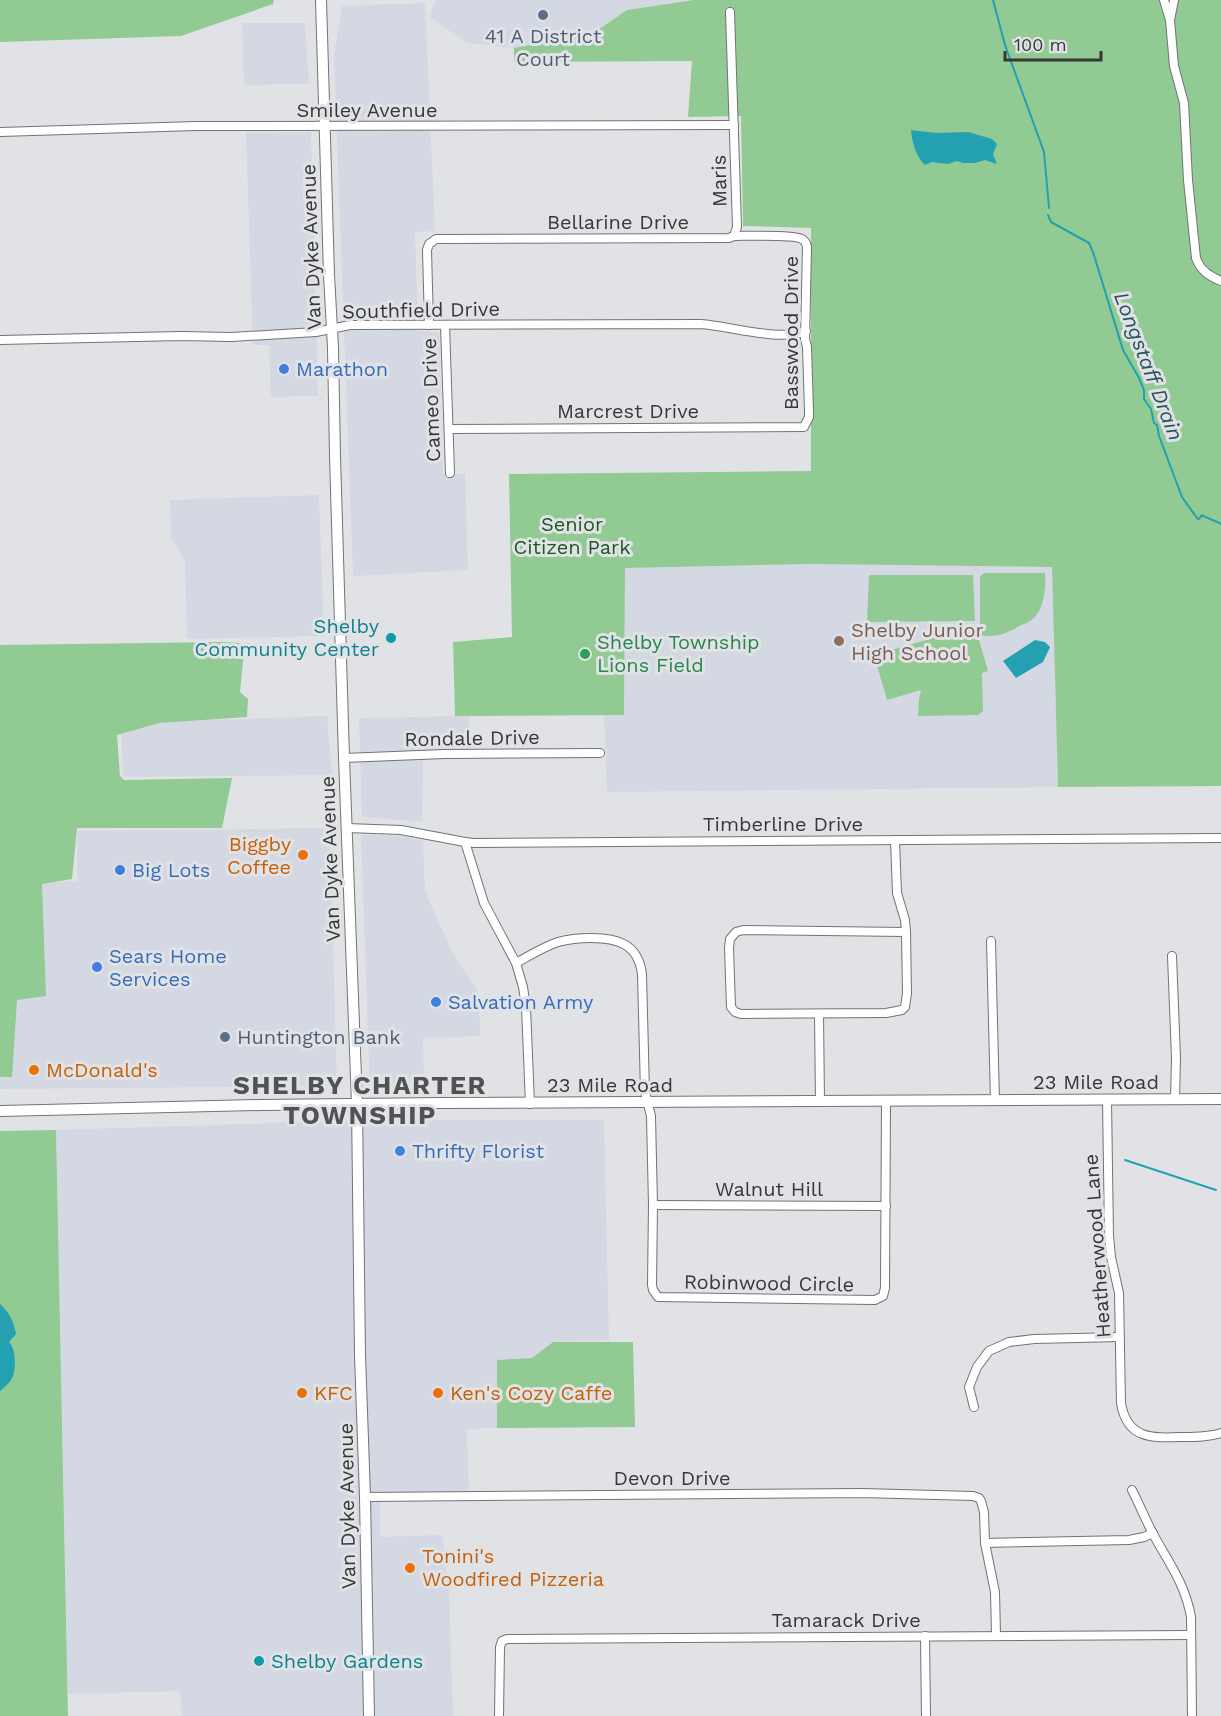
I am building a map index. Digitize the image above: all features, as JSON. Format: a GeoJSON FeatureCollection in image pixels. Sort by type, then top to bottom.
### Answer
{"type":"FeatureCollection","features":[{"type":"Feature","properties":{"kind":"main road","name":"Van Dyke Avenue"},"geometry":{"type":"LineString","coordinates":[[321,0],[346,828],[357,1104],[360,1354],[369,1716]]}},
{"type":"Feature","properties":{"kind":"main road","name":"23 Mile Road"},"geometry":{"type":"LineString","coordinates":[[0,1111],[357,1104],[1221,1099]]}},
{"type":"Feature","properties":{"kind":"street"},"geometry":{"type":"LineString","coordinates":[[1164,0],[1170,20],[1174,66],[1184,103],[1188,180],[1196,258],[1201,268],[1213,278],[1221,281]]}},
{"type":"Feature","properties":{"kind":"street"},"geometry":{"type":"LineString","coordinates":[[1170,20],[1174,0]]}},
{"type":"Feature","properties":{"kind":"street","name":"Maris"},"geometry":{"type":"LineString","coordinates":[[730,12],[737,227],[734,236]]}},
{"type":"Feature","properties":{"kind":"street","name":"Smiley Avenue"},"geometry":{"type":"LineString","coordinates":[[0,132],[196,126],[734,125]]}},
{"type":"Feature","properties":{"kind":"street","name":"Bellarine Drive"},"geometry":{"type":"LineString","coordinates":[[431,242],[440,238],[729,238],[734,236],[780,236],[800,238],[805,242]]}},
{"type":"Feature","properties":{"kind":"street","name":"Cameo Drive"},"geometry":{"type":"LineString","coordinates":[[429,325],[427,253],[431,242]]}},
{"type":"Feature","properties":{"kind":"street","name":"Basswood Drive"},"geometry":{"type":"LineString","coordinates":[[805,242],[807,248],[806,331],[809,412],[806,425]]}},
{"type":"Feature","properties":{"kind":"street","name":"Southfield Drive"},"geometry":{"type":"LineString","coordinates":[[0,340],[231,336],[316,332],[350,326],[429,325],[701,324],[767,334],[798,334],[806,331]]}},
{"type":"Feature","properties":{"kind":"street","name":"Cameo Drive"},"geometry":{"type":"LineString","coordinates":[[445,326],[450,473]]}},
{"type":"Feature","properties":{"kind":"street","name":"Marcrest Drive"},"geometry":{"type":"LineString","coordinates":[[449,429],[802,427],[806,425]]}},
{"type":"Feature","properties":{"kind":"street","name":"Rondale Drive"},"geometry":{"type":"LineString","coordinates":[[344,758],[444,754],[600,753]]}},
{"type":"Feature","properties":{"kind":"street","name":"Timberline Drive"},"geometry":{"type":"LineString","coordinates":[[346,828],[401,830],[465,843],[1221,838]]}},
{"type":"Feature","properties":{"kind":"street"},"geometry":{"type":"LineString","coordinates":[[896,840],[897,893],[906,932],[907,993],[905,1007],[902,1010],[886,1013],[741,1014],[732,1010],[729,948],[733,934],[743,930],[906,932]]}},
{"type":"Feature","properties":{"kind":"street"},"geometry":{"type":"LineString","coordinates":[[465,843],[484,903],[516,963],[523,987],[526,1007],[530,1104]]}},
{"type":"Feature","properties":{"kind":"street"},"geometry":{"type":"LineString","coordinates":[[516,963],[547,946],[579,938],[616,940],[625,944],[639,962],[642,974],[645,1092],[651,1116],[653,1205]]}},
{"type":"Feature","properties":{"kind":"street"},"geometry":{"type":"LineString","coordinates":[[991,941],[995,1101]]}},
{"type":"Feature","properties":{"kind":"street"},"geometry":{"type":"LineString","coordinates":[[1172,956],[1176,1058],[1175,1099]]}},
{"type":"Feature","properties":{"kind":"street"},"geometry":{"type":"LineString","coordinates":[[819,1014],[820,1102]]}},
{"type":"Feature","properties":{"kind":"street","name":"Heatherwood Lane"},"geometry":{"type":"LineString","coordinates":[[1107,1100],[1109,1236],[1118,1284],[1121,1391],[1124,1415],[1132,1428],[1149,1437],[1206,1437],[1221,1433]]}},
{"type":"Feature","properties":{"kind":"street"},"geometry":{"type":"LineString","coordinates":[[886,1102],[886,1206]]}},
{"type":"Feature","properties":{"kind":"street","name":"Walnut Hill"},"geometry":{"type":"LineString","coordinates":[[653,1205],[886,1206]]}},
{"type":"Feature","properties":{"kind":"street","name":"Robinwood Circle"},"geometry":{"type":"LineString","coordinates":[[653,1205],[652,1285],[655,1295],[661,1298],[863,1300],[879,1299],[883,1296],[885,1288],[886,1206]]}},
{"type":"Feature","properties":{"kind":"street"},"geometry":{"type":"LineString","coordinates":[[974,1407],[969,1387],[977,1367],[990,1352],[1009,1342],[1034,1339],[1120,1337]]}},
{"type":"Feature","properties":{"kind":"street"},"geometry":{"type":"LineString","coordinates":[[1132,1490],[1153,1533],[1176,1571],[1191,1617],[1192,1716]]}},
{"type":"Feature","properties":{"kind":"street","name":"Devon Drive"},"geometry":{"type":"LineString","coordinates":[[365,1497],[882,1493],[965,1495],[979,1498],[984,1512],[985,1542]]}},
{"type":"Feature","properties":{"kind":"street"},"geometry":{"type":"LineString","coordinates":[[996,1635],[994,1592],[985,1542],[1129,1540],[1153,1533]]}},
{"type":"Feature","properties":{"kind":"street","name":"Tamarack Drive"},"geometry":{"type":"LineString","coordinates":[[499,1716],[500,1647],[502,1641],[507,1639],[1191,1635]]}},
{"type":"Feature","properties":{"kind":"street"},"geometry":{"type":"LineString","coordinates":[[925,1636],[926,1716]]}},
{"type":"Feature","properties":{"kind":"shaded area"},"geometry":{"type":"Polygon","coordinates":[[[435,0],[694,0],[627,10],[595,32],[514,48],[467,43],[430,17],[435,0]]]}},
{"type":"Feature","properties":{"kind":"shaded area"},"geometry":{"type":"Polygon","coordinates":[[[425,3],[435,231],[415,232],[418,331],[439,332],[443,474],[465,474],[468,570],[353,576],[334,55],[342,6],[425,3]]]}},
{"type":"Feature","properties":{"kind":"shaded area"},"geometry":{"type":"Polygon","coordinates":[[[242,23],[305,23],[309,84],[244,85],[242,23]]]}},
{"type":"Feature","properties":{"kind":"shaded area"},"geometry":{"type":"Polygon","coordinates":[[[311,132],[318,396],[271,397],[269,345],[253,345],[246,133],[311,132]]]}},
{"type":"Feature","properties":{"kind":"shaded area"},"geometry":{"type":"Polygon","coordinates":[[[319,495],[324,636],[187,639],[185,560],[171,537],[170,500],[319,495]]]}},
{"type":"Feature","properties":{"kind":"shaded area","name":"Shelby Junior High School"},"geometry":{"type":"Polygon","coordinates":[[[812,564],[1052,567],[1058,787],[607,792],[604,715],[624,714],[625,568],[812,564]]]}},
{"type":"Feature","properties":{"kind":"shaded area"},"geometry":{"type":"Polygon","coordinates":[[[327,716],[332,775],[123,777],[121,723],[327,716]]]}},
{"type":"Feature","properties":{"kind":"shaded area"},"geometry":{"type":"Polygon","coordinates":[[[469,716],[470,758],[423,760],[422,822],[362,817],[359,718],[469,716]]]}},
{"type":"Feature","properties":{"kind":"shaded area"},"geometry":{"type":"Polygon","coordinates":[[[330,828],[337,1086],[0,1089],[0,1077],[12,1076],[12,996],[46,996],[42,883],[77,881],[77,831],[330,828]]]}},
{"type":"Feature","properties":{"kind":"shaded area"},"geometry":{"type":"Polygon","coordinates":[[[361,835],[403,836],[423,841],[425,891],[452,952],[477,990],[481,1036],[423,1038],[424,1087],[370,1089],[361,835]]]}},
{"type":"Feature","properties":{"kind":"shaded area"},"geometry":{"type":"Polygon","coordinates":[[[372,1120],[604,1120],[609,1340],[553,1342],[532,1358],[497,1360],[497,1428],[467,1429],[469,1496],[380,1497],[380,1537],[442,1535],[449,1592],[453,1716],[182,1716],[180,1691],[68,1694],[56,1130],[372,1120]]]}},
{"type":"Feature","properties":{"kind":"green space"},"geometry":{"type":"Polygon","coordinates":[[[0,0],[274,0],[273,4],[181,36],[0,42],[0,0]]]}},
{"type":"Feature","properties":{"kind":"green space","name":"Senior Citizen Park"},"geometry":{"type":"Polygon","coordinates":[[[694,0],[1221,0],[1221,786],[1058,787],[1052,567],[812,564],[625,568],[624,715],[455,716],[453,642],[512,637],[509,474],[811,471],[811,228],[743,226],[741,116],[688,117],[692,61],[514,62],[514,48],[595,32],[627,10],[694,0]]]}},
{"type":"Feature","properties":{"kind":"green space"},"geometry":{"type":"Polygon","coordinates":[[[984,573],[1045,573],[1043,599],[1035,617],[1002,634],[980,635],[980,577],[984,573]]]}},
{"type":"Feature","properties":{"kind":"green space"},"geometry":{"type":"Polygon","coordinates":[[[869,575],[973,575],[975,621],[867,622],[869,575]]]}},
{"type":"Feature","properties":{"kind":"green space"},"geometry":{"type":"Polygon","coordinates":[[[975,626],[988,671],[982,673],[983,711],[978,715],[918,716],[921,690],[887,700],[874,655],[975,626]]]}},
{"type":"Feature","properties":{"kind":"green space"},"geometry":{"type":"Polygon","coordinates":[[[222,642],[258,644],[244,651],[240,692],[248,699],[247,717],[159,723],[117,735],[120,776],[124,780],[232,778],[222,828],[77,828],[72,879],[42,884],[46,996],[17,1000],[12,1077],[0,1077],[0,645],[222,642]]]}},
{"type":"Feature","properties":{"kind":"green space"},"geometry":{"type":"Polygon","coordinates":[[[56,1130],[68,1716],[0,1716],[0,1131],[56,1130]]]}},
{"type":"Feature","properties":{"kind":"green space"},"geometry":{"type":"Polygon","coordinates":[[[553,1342],[633,1342],[635,1427],[497,1428],[497,1360],[532,1358],[553,1342]]]}},
{"type":"Feature","properties":{"kind":"water"},"geometry":{"type":"Polygon","coordinates":[[[911,130],[936,133],[968,132],[992,139],[997,144],[993,154],[997,164],[985,160],[975,163],[932,162],[925,165],[915,149],[911,130]]]}},
{"type":"Feature","properties":{"kind":"water"},"geometry":{"type":"Polygon","coordinates":[[[1035,640],[1045,642],[1050,647],[1043,662],[1016,678],[1003,661],[1035,640]]]}},
{"type":"Feature","properties":{"kind":"water"},"geometry":{"type":"Polygon","coordinates":[[[0,1304],[11,1318],[16,1334],[9,1342],[15,1358],[13,1376],[0,1391],[0,1304]]]}},
{"type":"Feature","properties":{"kind":"waterway","name":"Longstaff Drain"},"geometry":{"type":"LineString","coordinates":[[993,0],[1005,45],[1044,152],[1049,208]]}},
{"type":"Feature","properties":{"kind":"waterway","name":"Longstaff Drain"},"geometry":{"type":"LineString","coordinates":[[1048,215],[1051,222],[1089,243],[1123,350],[1144,390],[1144,399],[1151,409],[1154,423],[1157,425],[1182,497],[1197,518],[1199,519],[1202,515],[1221,524]]}},
{"type":"Feature","properties":{"kind":"waterway"},"geometry":{"type":"LineString","coordinates":[[1125,1160],[1216,1190]]}},
{"type":"Feature","properties":{"kind":"place","name":"41 A District Court"},"geometry":{"type":"Point","coordinates":[543,15]}},
{"type":"Feature","properties":{"kind":"place","name":"Marathon"},"geometry":{"type":"Point","coordinates":[284,369]}},
{"type":"Feature","properties":{"kind":"place","name":"Shelby Community Center"},"geometry":{"type":"Point","coordinates":[391,638]}},
{"type":"Feature","properties":{"kind":"place","name":"Shelby Junior High School"},"geometry":{"type":"Point","coordinates":[839,641]}},
{"type":"Feature","properties":{"kind":"place","name":"Shelby Township Lions Field"},"geometry":{"type":"Point","coordinates":[585,654]}},
{"type":"Feature","properties":{"kind":"place","name":"Biggby Coffee"},"geometry":{"type":"Point","coordinates":[303,855]}},
{"type":"Feature","properties":{"kind":"place","name":"Big Lots"},"geometry":{"type":"Point","coordinates":[120,870]}},
{"type":"Feature","properties":{"kind":"place","name":"Sears Home Services"},"geometry":{"type":"Point","coordinates":[97,967]}},
{"type":"Feature","properties":{"kind":"place","name":"Salvation Army"},"geometry":{"type":"Point","coordinates":[436,1002]}},
{"type":"Feature","properties":{"kind":"place","name":"Huntington Bank"},"geometry":{"type":"Point","coordinates":[225,1037]}},
{"type":"Feature","properties":{"kind":"place","name":"McDonald's"},"geometry":{"type":"Point","coordinates":[34,1070]}},
{"type":"Feature","properties":{"kind":"place","name":"Thrifty Florist"},"geometry":{"type":"Point","coordinates":[400,1151]}},
{"type":"Feature","properties":{"kind":"place","name":"KFC"},"geometry":{"type":"Point","coordinates":[302,1393]}},
{"type":"Feature","properties":{"kind":"place","name":"Ken's Cozy Caffe"},"geometry":{"type":"Point","coordinates":[438,1393]}},
{"type":"Feature","properties":{"kind":"place","name":"Tonini's Woodfired Pizzeria"},"geometry":{"type":"Point","coordinates":[410,1568]}},
{"type":"Feature","properties":{"kind":"place","name":"Shelby Gardens"},"geometry":{"type":"Point","coordinates":[259,1661]}},
{"type":"Feature","properties":{"kind":"district","name":"SHELBY CHARTER TOWNSHIP"},"geometry":{"type":"Point","coordinates":[360,1100]}}]}
